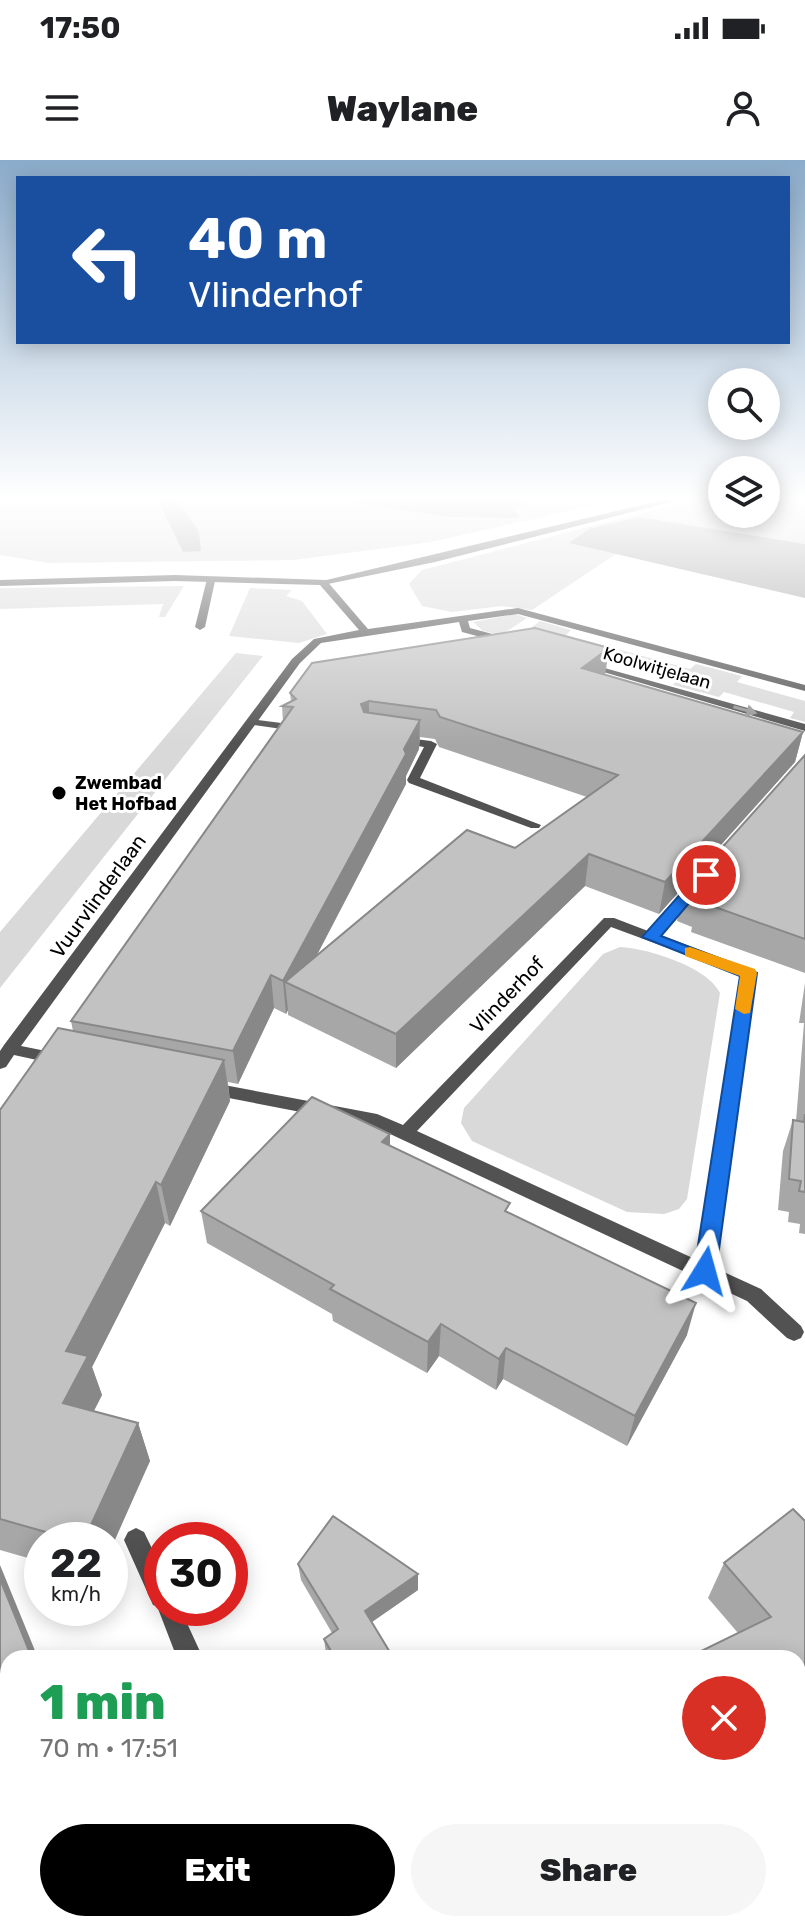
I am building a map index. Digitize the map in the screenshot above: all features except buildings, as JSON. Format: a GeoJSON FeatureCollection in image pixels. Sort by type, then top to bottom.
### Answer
{"type":"FeatureCollection","features":[{"type":"Feature","properties":{"kind":"street"},"geometry":{"type":"LineString","coordinates":[[0,580],[128,579]]}},
{"type":"Feature","properties":{"kind":"street"},"geometry":{"type":"LineString","coordinates":[[183,579],[323,582],[339,579]]}},
{"type":"Feature","properties":{"kind":"street"},"geometry":{"type":"LineString","coordinates":[[200,627],[210,581]]}},
{"type":"Feature","properties":{"kind":"street"},"geometry":{"type":"LineString","coordinates":[[323,582],[366,632]]}},
{"type":"Feature","properties":{"kind":"street","name":"Koolwitjelaan"},"geometry":{"type":"LineString","coordinates":[[366,632],[518,611],[805,688]]}},
{"type":"Feature","properties":{"kind":"street"},"geometry":{"type":"LineString","coordinates":[[463,619],[465,630],[516,644]]}},
{"type":"Feature","properties":{"kind":"street","name":"Vuurvlinderlaan"},"geometry":{"type":"LineString","coordinates":[[5,1056],[296,661],[318,641],[366,632]]}},
{"type":"Feature","properties":{"kind":"street","name":"Koolwitjelaan"},"geometry":{"type":"LineString","coordinates":[[575,661],[805,728]]}},
{"type":"Feature","properties":{"kind":"street"},"geometry":{"type":"LineString","coordinates":[[251,722],[289,727]]}},
{"type":"Feature","properties":{"kind":"street"},"geometry":{"type":"LineString","coordinates":[[384,738],[431,744],[413,780],[535,825]]}},
{"type":"Feature","properties":{"kind":"street"},"geometry":{"type":"LineString","coordinates":[[650,937],[703,878]]}},
{"type":"Feature","properties":{"kind":"street","name":"Vlinderhof"},"geometry":{"type":"LineString","coordinates":[[406,1132],[609,921],[749,973],[705,1271]]}},
{"type":"Feature","properties":{"kind":"street"},"geometry":{"type":"LineString","coordinates":[[5,1056],[84,1064]]}},
{"type":"Feature","properties":{"kind":"street"},"geometry":{"type":"LineString","coordinates":[[188,1084],[377,1120],[754,1295],[794,1332]]}},
{"type":"Feature","properties":{"kind":"street"},"geometry":{"type":"LineString","coordinates":[[136,1540],[144,1557]]}},
{"type":"Feature","properties":{"kind":"street"},"geometry":{"type":"LineString","coordinates":[[176,1626],[186,1650]]}},
{"type":"Feature","properties":{"kind":"shaded area"},"geometry":{"type":"Polygon","coordinates":[[[414,579],[579,579],[532,610],[502,606],[452,612],[422,606],[409,584],[414,579]]]}},
{"type":"Feature","properties":{"kind":"shaded area"},"geometry":{"type":"Polygon","coordinates":[[[722,579],[805,579],[805,598],[722,579]]]}},
{"type":"Feature","properties":{"kind":"shaded area"},"geometry":{"type":"Polygon","coordinates":[[[184,586],[165,617],[159,617],[163,604],[0,609],[0,588],[184,586]]]}},
{"type":"Feature","properties":{"kind":"shaded area"},"geometry":{"type":"Polygon","coordinates":[[[250,588],[292,590],[286,596],[302,601],[327,634],[299,643],[229,636],[250,588]]]}},
{"type":"Feature","properties":{"kind":"shaded area"},"geometry":{"type":"Polygon","coordinates":[[[515,614],[527,618],[501,635],[483,631],[473,622],[515,614]]]}},
{"type":"Feature","properties":{"kind":"shaded area"},"geometry":{"type":"Polygon","coordinates":[[[540,621],[571,630],[566,635],[690,669],[696,664],[742,676],[737,682],[805,701],[805,722],[790,718],[794,712],[724,692],[719,697],[673,685],[678,679],[553,643],[516,639],[540,621]]]}},
{"type":"Feature","properties":{"kind":"shaded area"},"geometry":{"type":"Polygon","coordinates":[[[236,653],[263,656],[0,988],[0,932],[236,653]]]}},
{"type":"Feature","properties":{"kind":"shaded area"},"geometry":{"type":"Polygon","coordinates":[[[620,947],[660,955],[690,967],[703,975],[720,993],[687,1199],[679,1209],[664,1214],[627,1212],[472,1141],[461,1123],[464,1108],[603,954],[620,947]]]}},
{"type":"Feature","properties":{"kind":"slow traffic"},"geometry":{"type":"LineString","coordinates":[[690,952],[749,973],[744,1009]]}},
{"type":"Feature","properties":{"kind":"place","name":"Zwembad Het Hofbad"},"geometry":{"type":"Point","coordinates":[59,793]}},
{"type":"Feature","properties":{"kind":"route"},"geometry":{"type":"LineString","coordinates":[[705,1271],[749,973],[650,937],[706,875]]}}]}
